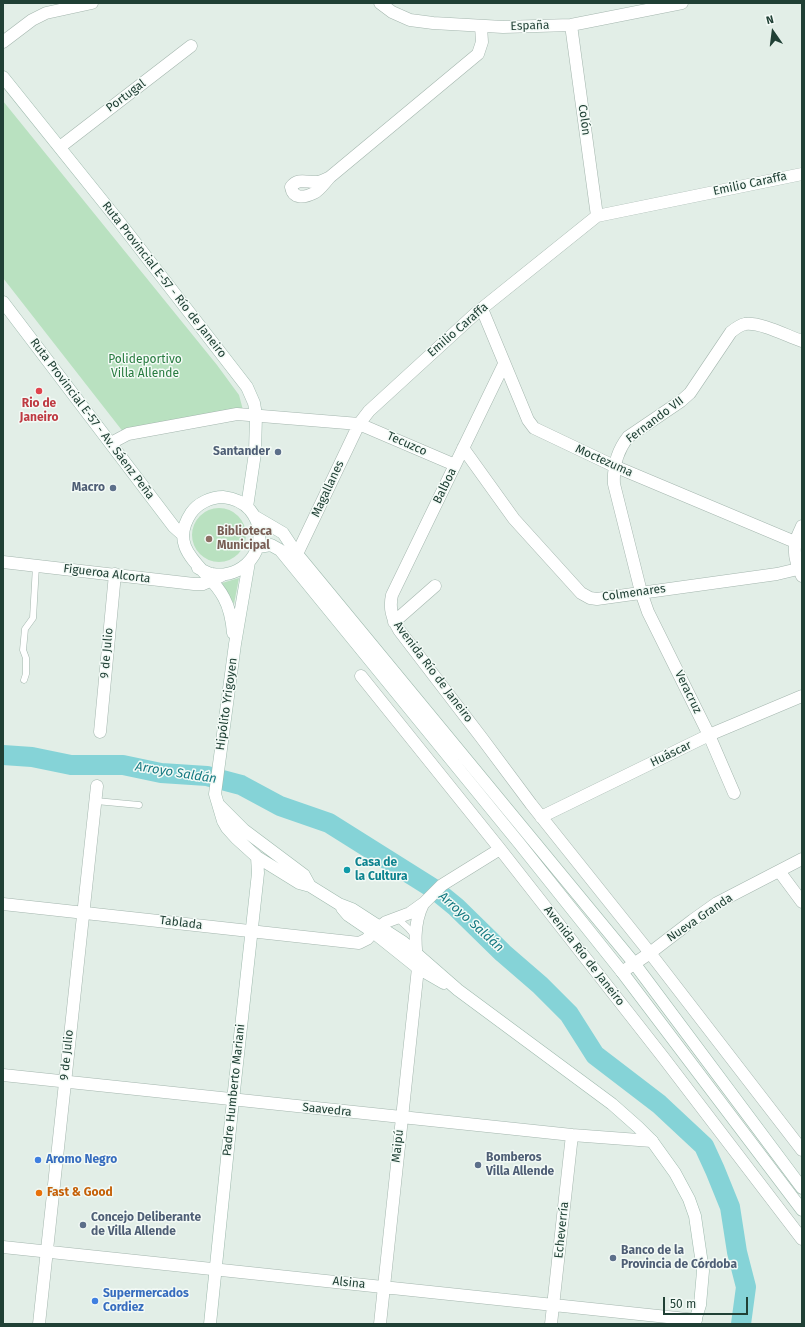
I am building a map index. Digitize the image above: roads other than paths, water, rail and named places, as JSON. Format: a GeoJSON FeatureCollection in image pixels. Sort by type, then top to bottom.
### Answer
{"type":"FeatureCollection","features":[{"type":"Feature","properties":{"kind":"street"},"geometry":{"type":"LineString","coordinates":[[3,42],[32,20],[46,13],[92,3]]}},
{"type":"Feature","properties":{"kind":"street","name":"España"},"geometry":{"type":"LineString","coordinates":[[380,3],[392,12],[410,20],[433,24],[511,27],[571,25],[682,3]]}},
{"type":"Feature","properties":{"kind":"street","name":"Colón"},"geometry":{"type":"LineString","coordinates":[[571,25],[597,216]]}},
{"type":"Feature","properties":{"kind":"street"},"geometry":{"type":"LineString","coordinates":[[330,177],[478,54],[482,42],[482,26]]}},
{"type":"Feature","properties":{"kind":"street","name":"Portugal"},"geometry":{"type":"LineString","coordinates":[[60,147],[192,46]]}},
{"type":"Feature","properties":{"kind":"street","name":"Ruta Provincial E-57 - Río de Janeiro"},"geometry":{"type":"LineString","coordinates":[[3,77],[117,218],[247,388],[254,403],[256,415],[251,512]]}},
{"type":"Feature","properties":{"kind":"street","name":"Emilio Caraffa"},"geometry":{"type":"LineString","coordinates":[[359,424],[377,403],[482,309],[597,216],[802,174]]}},
{"type":"Feature","properties":{"kind":"street","name":"Ruta Provincial E-57 - Av. Sáenz Peña"},"geometry":{"type":"LineString","coordinates":[[3,302],[174,527],[183,534]]}},
{"type":"Feature","properties":{"kind":"street","name":"Moctezuma"},"geometry":{"type":"LineString","coordinates":[[482,309],[528,420],[534,428],[614,466],[795,542]]}},
{"type":"Feature","properties":{"kind":"street","name":"Fernando VII"},"geometry":{"type":"LineString","coordinates":[[641,592],[614,484],[614,466],[617,456],[628,437],[681,401],[690,392],[732,332],[739,326],[754,324],[802,341]]}},
{"type":"Feature","properties":{"kind":"street","name":"Balboa"},"geometry":{"type":"LineString","coordinates":[[391,610],[392,595],[504,364]]}},
{"type":"Feature","properties":{"kind":"street"},"geometry":{"type":"LineString","coordinates":[[111,443],[128,434],[237,414],[359,424]]}},
{"type":"Feature","properties":{"kind":"street","name":"Tecuzco"},"geometry":{"type":"LineString","coordinates":[[359,424],[454,465]]}},
{"type":"Feature","properties":{"kind":"street","name":"Magallanes"},"geometry":{"type":"LineString","coordinates":[[297,554],[359,424]]}},
{"type":"Feature","properties":{"kind":"street","name":"Colmenares"},"geometry":{"type":"LineString","coordinates":[[463,448],[514,519],[584,596],[597,599],[801,572]]}},
{"type":"Feature","properties":{"kind":"street"},"geometry":{"type":"LineString","coordinates":[[251,512],[259,526],[260,536],[258,547],[249,562],[239,570],[227,573],[212,574],[198,568],[190,557],[185,546],[183,534],[186,522],[192,511],[201,503],[213,498],[222,497],[240,502],[251,512],[283,533],[297,554],[634,963],[802,1188]]}},
{"type":"Feature","properties":{"kind":"street"},"geometry":{"type":"LineString","coordinates":[[801,572],[796,560],[795,542],[802,526]]}},
{"type":"Feature","properties":{"kind":"street"},"geometry":{"type":"LineString","coordinates":[[258,547],[270,545],[280,550],[622,972],[802,1210]]}},
{"type":"Feature","properties":{"kind":"street","name":"Figueroa Alcorta"},"geometry":{"type":"LineString","coordinates":[[3,562],[194,584],[203,584],[227,573]]}},
{"type":"Feature","properties":{"kind":"street","name":"Hipólito Yrigoyen"},"geometry":{"type":"LineString","coordinates":[[216,799],[219,764],[235,644],[249,562]]}},
{"type":"Feature","properties":{"kind":"street","name":"Hipólito Yrigoyen"},"geometry":{"type":"LineString","coordinates":[[198,568],[218,588],[224,598],[228,608],[235,644]]}},
{"type":"Feature","properties":{"kind":"street","name":"9 de Julio"},"geometry":{"type":"LineString","coordinates":[[100,732],[115,574]]}},
{"type":"Feature","properties":{"kind":"street"},"geometry":{"type":"LineString","coordinates":[[394,622],[434,586]]}},
{"type":"Feature","properties":{"kind":"street","name":"Veracruz"},"geometry":{"type":"LineString","coordinates":[[641,592],[648,612],[709,735],[734,793]]}},
{"type":"Feature","properties":{"kind":"street","name":"Avenida Río de Janeiro"},"geometry":{"type":"LineString","coordinates":[[391,610],[394,622],[399,630],[541,817],[650,953],[802,1150]]}},
{"type":"Feature","properties":{"kind":"street","name":"Avenida Río de Janeiro"},"geometry":{"type":"LineString","coordinates":[[361,676],[500,849],[663,1057],[802,1239]]}},
{"type":"Feature","properties":{"kind":"street","name":"Huáscar"},"geometry":{"type":"LineString","coordinates":[[541,817],[709,735],[802,696]]}},
{"type":"Feature","properties":{"kind":"street","name":"9 de Julio"},"geometry":{"type":"LineString","coordinates":[[38,1324],[97,786]]}},
{"type":"Feature","properties":{"kind":"street"},"geometry":{"type":"LineString","coordinates":[[216,799],[227,828],[257,857],[299,883],[310,886],[339,904],[348,915],[416,952],[458,990],[612,1104],[630,1119],[652,1141],[683,1185],[695,1216],[703,1270],[700,1305],[695,1322]]}},
{"type":"Feature","properties":{"kind":"street"},"geometry":{"type":"LineString","coordinates":[[216,799],[244,830],[304,875],[310,886]]}},
{"type":"Feature","properties":{"kind":"street"},"geometry":{"type":"LineString","coordinates":[[376,929],[396,917],[410,913],[424,903],[442,884],[500,849]]}},
{"type":"Feature","properties":{"kind":"street","name":"Padre Humberto Mariani"},"geometry":{"type":"LineString","coordinates":[[210,1324],[258,873],[257,857]]}},
{"type":"Feature","properties":{"kind":"street","name":"Nueva Granda"},"geometry":{"type":"LineString","coordinates":[[622,972],[717,904],[802,859]]}},
{"type":"Feature","properties":{"kind":"street"},"geometry":{"type":"LineString","coordinates":[[779,871],[802,902]]}},
{"type":"Feature","properties":{"kind":"street","name":"Maipú"},"geometry":{"type":"LineString","coordinates":[[380,1324],[418,968],[415,939],[418,916],[424,903]]}},
{"type":"Feature","properties":{"kind":"street","name":"Tablada"},"geometry":{"type":"LineString","coordinates":[[3,904],[359,942],[367,939],[376,929]]}},
{"type":"Feature","properties":{"kind":"street"},"geometry":{"type":"LineString","coordinates":[[376,929],[398,952],[426,974],[458,990]]}},
{"type":"Feature","properties":{"kind":"street"},"geometry":{"type":"LineString","coordinates":[[398,952],[416,952]]}},
{"type":"Feature","properties":{"kind":"street","name":"Saavedra"},"geometry":{"type":"LineString","coordinates":[[3,1075],[401,1118],[572,1135],[652,1141]]}},
{"type":"Feature","properties":{"kind":"street","name":"Echeverría"},"geometry":{"type":"LineString","coordinates":[[551,1324],[572,1135]]}},
{"type":"Feature","properties":{"kind":"street","name":"Alsina"},"geometry":{"type":"LineString","coordinates":[[3,1247],[553,1305],[695,1322]]}},
{"type":"Feature","properties":{"kind":"lane"},"geometry":{"type":"LineString","coordinates":[[24,680],[26,674],[26,658],[23,650],[25,629],[33,618],[36,566]]}},
{"type":"Feature","properties":{"kind":"lane"},"geometry":{"type":"LineString","coordinates":[[96,801],[139,805]]}},
{"type":"Feature","properties":{"kind":"lane"},"geometry":{"type":"LineString","coordinates":[[396,917],[413,933],[415,939]]}},
{"type":"Feature","properties":{"kind":"waterway","name":"Arroyo Saldán"},"geometry":{"type":"LineString","coordinates":[[3,755],[32,757],[71,765],[123,765],[161,773],[207,776],[241,785],[280,806],[329,823],[434,889],[456,907],[569,1014],[595,1055],[659,1104],[704,1146],[730,1207],[737,1252],[746,1287],[741,1324]]}},
{"type":"Feature","properties":{"kind":"place","name":"Rio de Janeiro"},"geometry":{"type":"Point","coordinates":[39,391]}},
{"type":"Feature","properties":{"kind":"place","name":"Santander"},"geometry":{"type":"Point","coordinates":[278,452]}},
{"type":"Feature","properties":{"kind":"place","name":"Macro"},"geometry":{"type":"Point","coordinates":[113,488]}},
{"type":"Feature","properties":{"kind":"place","name":"Biblioteca Municipal"},"geometry":{"type":"Point","coordinates":[209,539]}},
{"type":"Feature","properties":{"kind":"place","name":"Casa de la Cultura"},"geometry":{"type":"Point","coordinates":[347,870]}},
{"type":"Feature","properties":{"kind":"place","name":"Aromo Negro"},"geometry":{"type":"Point","coordinates":[38,1160]}},
{"type":"Feature","properties":{"kind":"place","name":"Bomberos Villa Allende"},"geometry":{"type":"Point","coordinates":[478,1165]}},
{"type":"Feature","properties":{"kind":"place","name":"Fast & Good"},"geometry":{"type":"Point","coordinates":[39,1193]}},
{"type":"Feature","properties":{"kind":"place","name":"Concejo Deliberante de Villa Allende"},"geometry":{"type":"Point","coordinates":[83,1225]}},
{"type":"Feature","properties":{"kind":"place","name":"Banco de la Provincia de Córdoba"},"geometry":{"type":"Point","coordinates":[613,1258]}},
{"type":"Feature","properties":{"kind":"place","name":"Supermercados Cordiez"},"geometry":{"type":"Point","coordinates":[95,1301]}},
{"type":"Feature","properties":{"kind":"park label","name":"Polideportivo Villa Allende"},"geometry":{"type":"Point","coordinates":[145,367]}}]}
